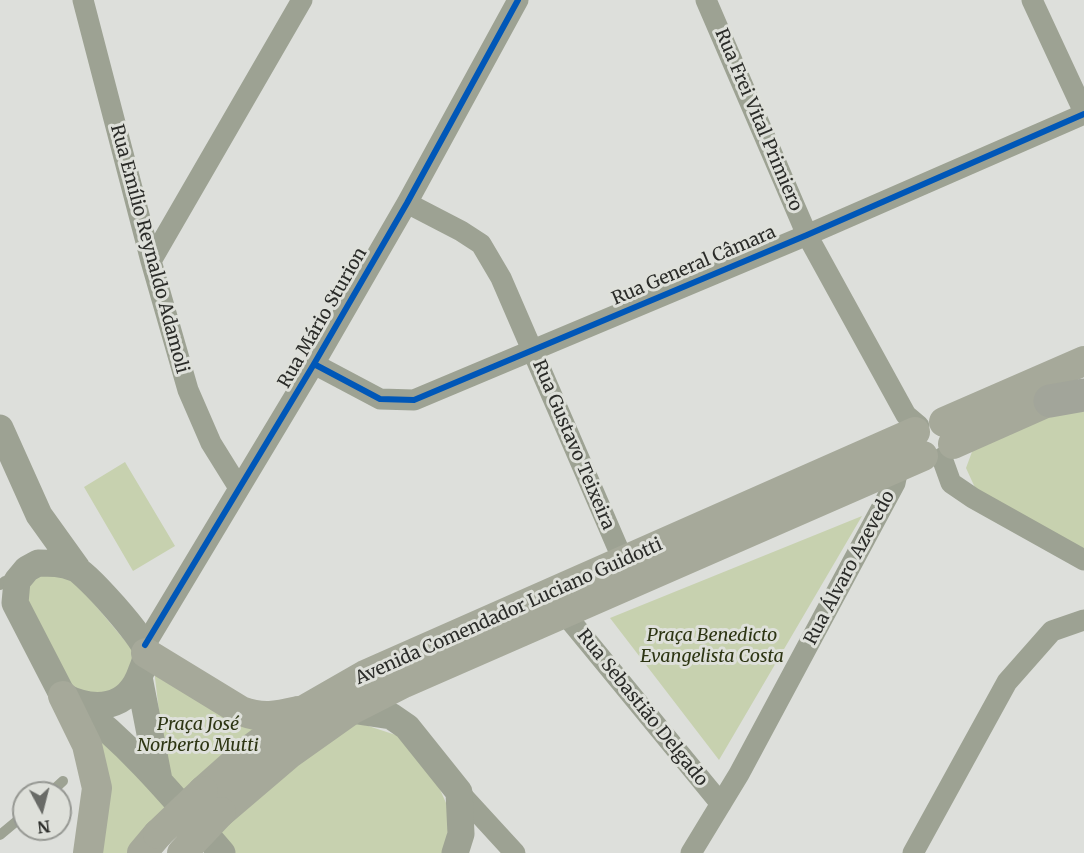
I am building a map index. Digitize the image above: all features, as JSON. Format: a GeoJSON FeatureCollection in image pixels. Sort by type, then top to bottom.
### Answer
{"type":"FeatureCollection","features":[{"type":"Feature","properties":{"kind":"main road","name":"Avenida Comendador Luciano Guidotti"},"geometry":{"type":"LineString","coordinates":[[150,844],[289,754],[351,710],[404,683],[564,613],[928,444],[1084,361]]}},
{"type":"Feature","properties":{"kind":"main road","name":"Avenida Comendador Luciano Guidotti"},"geometry":{"type":"LineString","coordinates":[[182,853],[212,802],[248,751],[304,710],[365,675],[623,560],[928,444],[1084,390]]}},
{"type":"Feature","properties":{"kind":"main road"},"geometry":{"type":"LineString","coordinates":[[1050,401],[1084,395]]}},
{"type":"Feature","properties":{"kind":"main road"},"geometry":{"type":"LineString","coordinates":[[143,658],[241,711],[257,717],[304,710]]}},
{"type":"Feature","properties":{"kind":"main road"},"geometry":{"type":"LineString","coordinates":[[68,699],[87,745],[97,788],[88,853]]}},
{"type":"Feature","properties":{"kind":"street","name":"Rua Emílio Reynaldo Adamoli"},"geometry":{"type":"LineString","coordinates":[[83,0],[151,261],[188,390],[211,442],[240,488]]}},
{"type":"Feature","properties":{"kind":"street"},"geometry":{"type":"LineString","coordinates":[[151,261],[302,0]]}},
{"type":"Feature","properties":{"kind":"street","name":"Rua Mário Sturion"},"geometry":{"type":"LineString","coordinates":[[143,658],[174,597],[314,364],[407,203],[518,0]]}},
{"type":"Feature","properties":{"kind":"street","name":"Rua Frei Vital Primiero"},"geometry":{"type":"LineString","coordinates":[[706,0],[807,234],[906,415],[928,444],[951,483],[973,498],[1084,560]]}},
{"type":"Feature","properties":{"kind":"street"},"geometry":{"type":"LineString","coordinates":[[1032,0],[1084,113]]}},
{"type":"Feature","properties":{"kind":"street","name":"Rua General Câmara"},"geometry":{"type":"LineString","coordinates":[[314,364],[380,399],[414,400],[807,234],[1084,113]]}},
{"type":"Feature","properties":{"kind":"street","name":"Rua Gustavo Teixeira"},"geometry":{"type":"LineString","coordinates":[[407,203],[461,231],[480,244],[501,278],[623,560]]}},
{"type":"Feature","properties":{"kind":"street"},"geometry":{"type":"LineString","coordinates":[[0,428],[39,515],[76,568],[126,621],[143,658],[159,780]]}},
{"type":"Feature","properties":{"kind":"street","name":"Rua Álvaro Azevedo"},"geometry":{"type":"LineString","coordinates":[[693,852],[739,774],[895,483],[928,444]]}},
{"type":"Feature","properties":{"kind":"street"},"geometry":{"type":"LineString","coordinates":[[76,568],[38,563],[27,569],[17,581],[5,585],[68,699],[102,723],[159,780],[222,853]]}},
{"type":"Feature","properties":{"kind":"street","name":"Rua Mário Sturion"},"geometry":{"type":"LineString","coordinates":[[126,621],[148,616],[174,597]]}},
{"type":"Feature","properties":{"kind":"street","name":"Rua Sebastião Delgado"},"geometry":{"type":"LineString","coordinates":[[564,613],[721,804]]}},
{"type":"Feature","properties":{"kind":"street"},"geometry":{"type":"LineString","coordinates":[[913,853],[1006,682],[1052,631],[1084,620]]}},
{"type":"Feature","properties":{"kind":"street"},"geometry":{"type":"LineString","coordinates":[[68,699],[89,706],[109,706],[127,695],[143,658]]}},
{"type":"Feature","properties":{"kind":"street"},"geometry":{"type":"LineString","coordinates":[[404,683],[403,712],[407,727]]}},
{"type":"Feature","properties":{"kind":"street"},"geometry":{"type":"LineString","coordinates":[[351,710],[391,717],[407,727],[459,792],[515,853]]}},
{"type":"Feature","properties":{"kind":"street"},"geometry":{"type":"LineString","coordinates":[[455,853],[461,834],[459,792]]}},
{"type":"Feature","properties":{"kind":"lane"},"geometry":{"type":"LineString","coordinates":[[0,835],[12,825]]}},
{"type":"Feature","properties":{"kind":"green space"},"geometry":{"type":"Polygon","coordinates":[[[1084,403],[1084,549],[977,492],[966,468],[976,441],[1084,403]]]}},
{"type":"Feature","properties":{"kind":"green space"},"geometry":{"type":"Polygon","coordinates":[[[125,462],[175,546],[133,571],[84,487],[125,462]]]}},
{"type":"Feature","properties":{"kind":"green space","name":"Praça Benedicto Evangelista Costa"},"geometry":{"type":"Polygon","coordinates":[[[862,516],[719,760],[610,618],[862,516]]]}},
{"type":"Feature","properties":{"kind":"green space"},"geometry":{"type":"Polygon","coordinates":[[[36,573],[55,574],[75,581],[137,655],[122,690],[104,696],[72,691],[25,606],[24,587],[36,573]]]}},
{"type":"Feature","properties":{"kind":"green space","name":"Praça José Norberto Mutti"},"geometry":{"type":"Polygon","coordinates":[[[154,669],[271,725],[184,796],[166,772],[154,669]]]}},
{"type":"Feature","properties":{"kind":"green space"},"geometry":{"type":"Polygon","coordinates":[[[353,721],[399,736],[438,785],[451,814],[444,853],[235,853],[215,830],[353,721]]]}},
{"type":"Feature","properties":{"kind":"green space"},"geometry":{"type":"Polygon","coordinates":[[[84,723],[172,809],[134,853],[99,853],[84,723]]]}},
{"type":"Feature","properties":{"kind":"cycle path"},"geometry":{"type":"LineString","coordinates":[[145,645],[314,364],[407,203],[518,0]]}},
{"type":"Feature","properties":{"kind":"cycle path"},"geometry":{"type":"LineString","coordinates":[[314,364],[380,399],[414,400],[807,235],[1084,114]]}}]}
